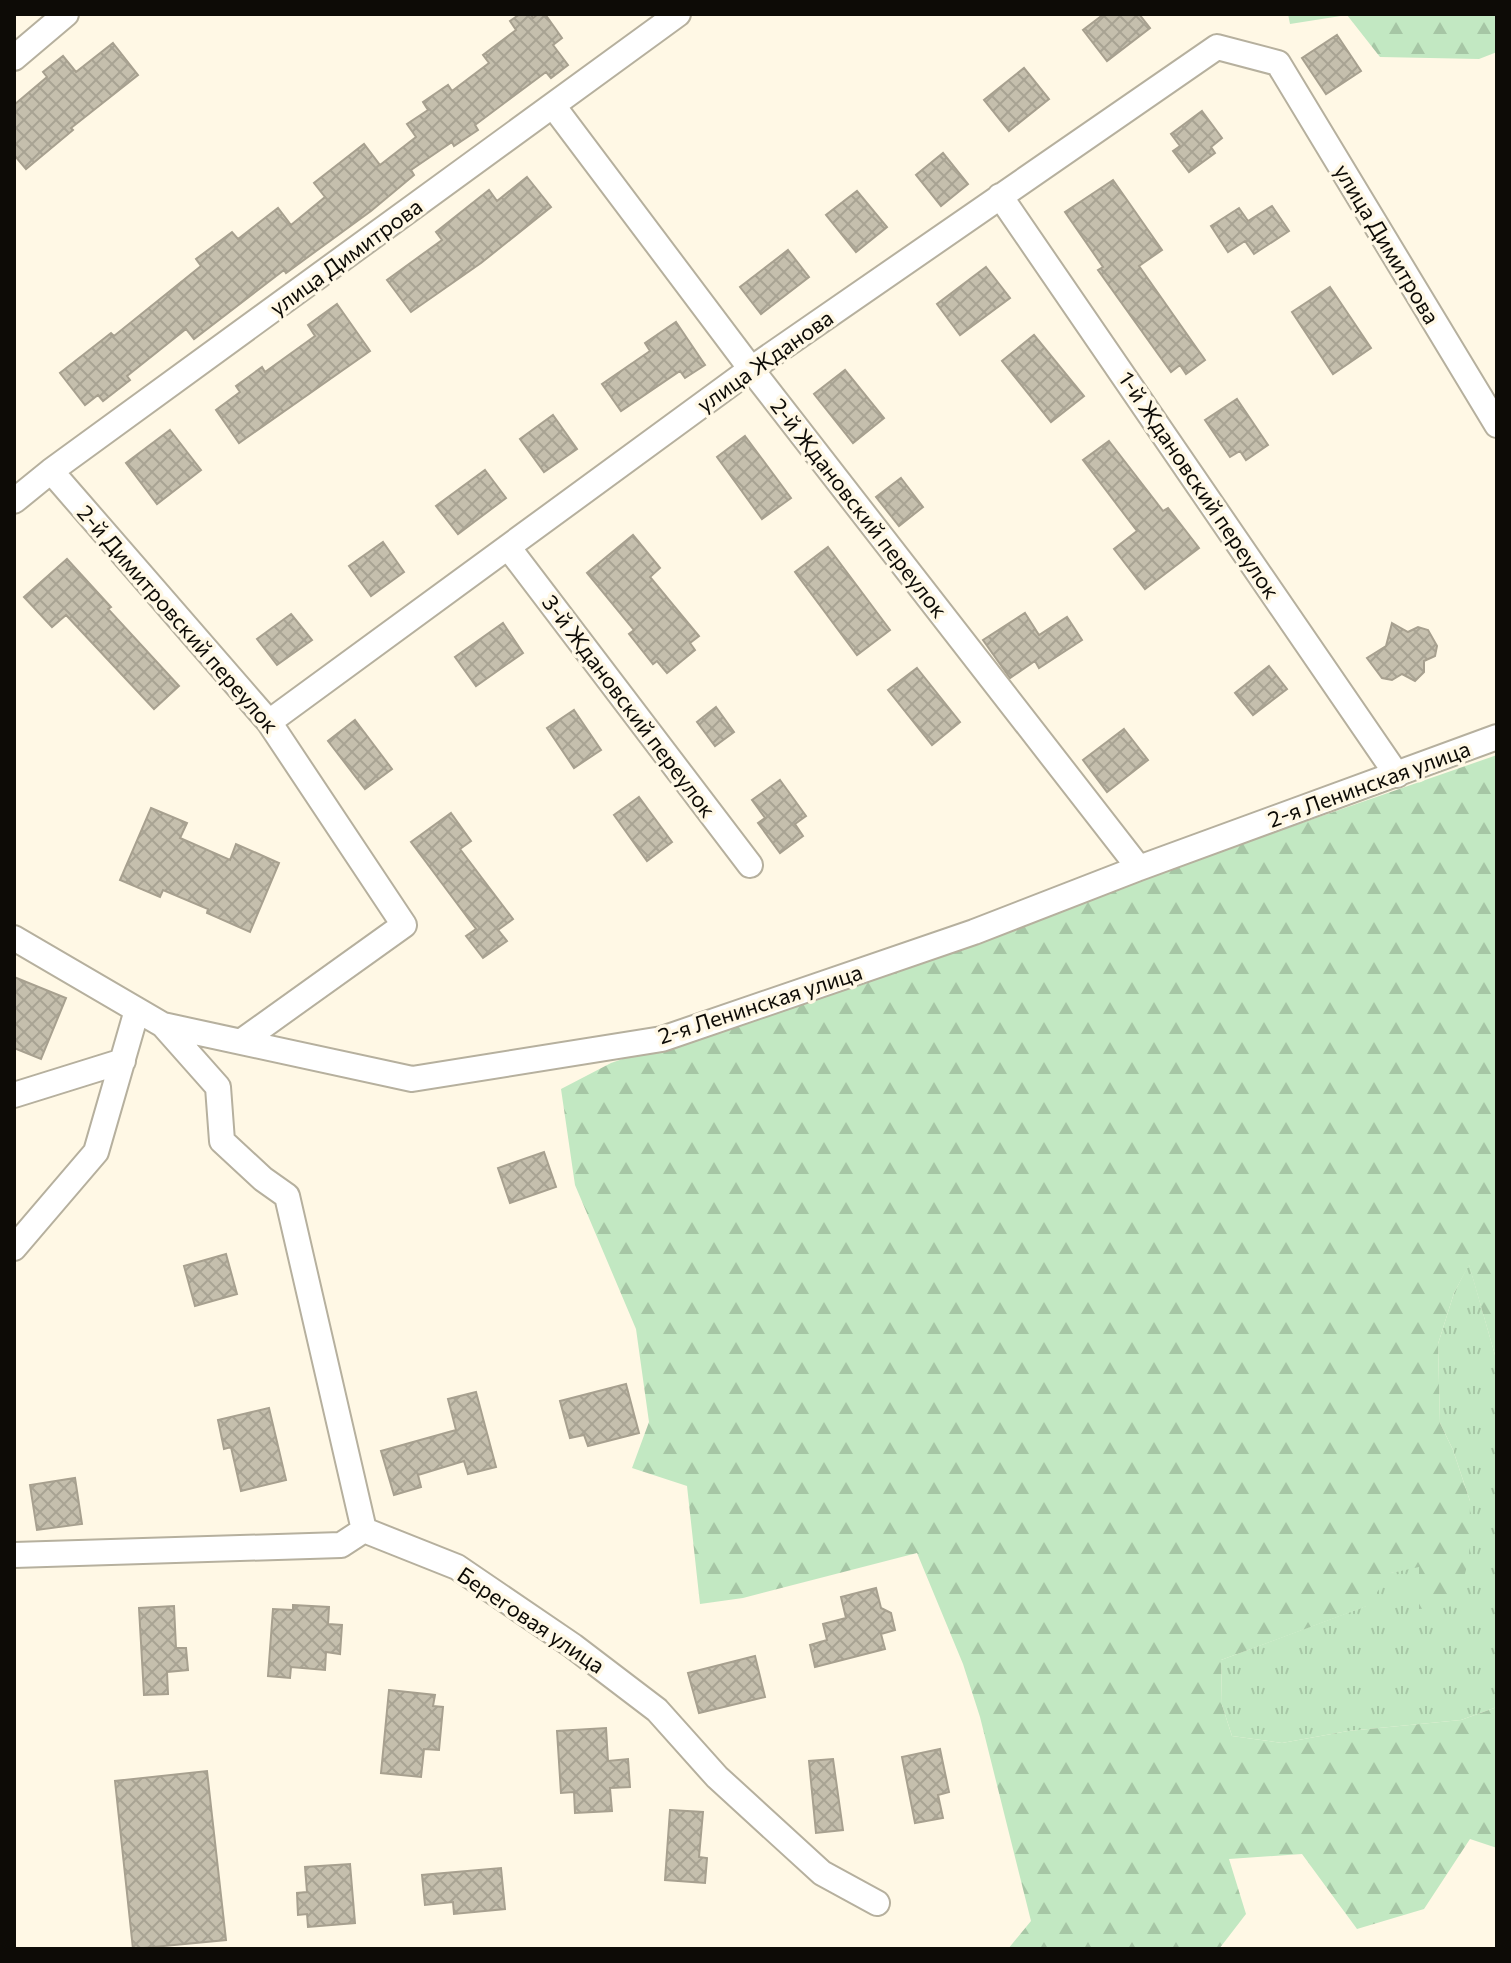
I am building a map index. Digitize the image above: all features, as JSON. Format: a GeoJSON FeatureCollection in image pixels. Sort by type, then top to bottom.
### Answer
{"type":"FeatureCollection","features":[{"type":"Feature","properties":{"kind":"street"},"geometry":{"type":"LineString","coordinates":[[14,58],[66,14]]}},
{"type":"Feature","properties":{"kind":"street","name":"улица Димитрова"},"geometry":{"type":"LineString","coordinates":[[14,501],[678,14]]}},
{"type":"Feature","properties":{"kind":"street","name":"улица Жданова"},"geometry":{"type":"LineString","coordinates":[[269,722],[751,369],[1217,47],[1278,63]]}},
{"type":"Feature","properties":{"kind":"street","name":"улица Димитрова"},"geometry":{"type":"LineString","coordinates":[[1278,63],[1497,425]]}},
{"type":"Feature","properties":{"kind":"street","name":"2-й Ждановский переулок"},"geometry":{"type":"LineString","coordinates":[[554,107],[751,369],[1139,868]]}},
{"type":"Feature","properties":{"kind":"street","name":"1-й Ждановский переулок"},"geometry":{"type":"LineString","coordinates":[[1000,196],[1397,775]]}},
{"type":"Feature","properties":{"kind":"street","name":"2-й Димитровский переулок"},"geometry":{"type":"LineString","coordinates":[[51,471],[269,722],[404,925],[242,1041]]}},
{"type":"Feature","properties":{"kind":"street","name":"3-й Ждановский переулок"},"geometry":{"type":"LineString","coordinates":[[508,547],[750,865]]}},
{"type":"Feature","properties":{"kind":"street","name":"2-я Ленинская улица"},"geometry":{"type":"LineString","coordinates":[[14,938],[163,1025],[412,1079],[662,1039],[974,932],[1497,737]]}},
{"type":"Feature","properties":{"kind":"street"},"geometry":{"type":"LineString","coordinates":[[14,1248],[96,1152],[137,1010]]}},
{"type":"Feature","properties":{"kind":"street"},"geometry":{"type":"LineString","coordinates":[[14,1555],[341,1545],[364,1530],[287,1196],[263,1179],[222,1141],[218,1087],[163,1025]]}},
{"type":"Feature","properties":{"kind":"street"},"geometry":{"type":"LineString","coordinates":[[14,1095],[123,1061]]}},
{"type":"Feature","properties":{"kind":"street","name":"Береговая улица"},"geometry":{"type":"LineString","coordinates":[[364,1530],[457,1567],[573,1646],[657,1710],[717,1777],[822,1873],[877,1903]]}},
{"type":"Feature","properties":{"kind":"green space"},"geometry":{"type":"Polygon","coordinates":[[[1288,14],[1497,14],[1497,52],[1479,59],[1380,57],[1347,15],[1290,24],[1288,14]]]}},
{"type":"Feature","properties":{"kind":"green space"},"geometry":{"type":"Polygon","coordinates":[[[1497,755],[1497,1362],[1469,1265],[1454,1293],[1438,1344],[1440,1423],[1453,1450],[1470,1501],[1469,1559],[1456,1606],[1419,1609],[1419,1567],[1391,1573],[1367,1606],[1221,1660],[1222,1705],[1232,1736],[1282,1743],[1348,1731],[1461,1720],[1497,1707],[1497,1848],[1470,1839],[1424,1909],[1357,1929],[1302,1854],[1229,1859],[1246,1914],[1219,1949],[1008,1949],[1031,1921],[980,1717],[963,1664],[917,1553],[743,1598],[700,1604],[687,1486],[632,1468],[649,1422],[636,1329],[575,1185],[561,1089],[611,1063],[1497,755]]]}},
{"type":"Feature","properties":{"kind":"green space"},"geometry":{"type":"Polygon","coordinates":[[[1469,1264],[1497,1362],[1497,1707],[1461,1720],[1348,1731],[1282,1743],[1232,1736],[1222,1705],[1221,1660],[1366,1606],[1390,1573],[1419,1566],[1419,1609],[1470,1501],[1453,1450],[1440,1423],[1438,1344],[1454,1293],[1469,1264]]]}},
{"type":"Feature","properties":{"kind":"building"},"geometry":{"type":"Polygon","coordinates":[[[520,14],[530,14],[533,18],[545,14],[562,38],[553,45],[568,65],[551,78],[546,72],[475,125],[478,130],[454,146],[452,142],[411,170],[414,175],[371,211],[286,273],[284,270],[194,339],[186,329],[127,376],[130,380],[103,401],[98,395],[85,405],[60,373],[111,333],[114,336],[201,266],[196,259],[232,232],[238,239],[278,208],[291,225],[325,197],[314,183],[364,144],[380,165],[416,137],[407,124],[428,110],[423,102],[448,85],[452,91],[489,63],[483,55],[516,30],[510,21],[520,14]]]}},
{"type":"Feature","properties":{"kind":"building"},"geometry":{"type":"Polygon","coordinates":[[[1104,14],[1139,14],[1150,28],[1107,61],[1083,30],[1104,14]]]}},
{"type":"Feature","properties":{"kind":"building"},"geometry":{"type":"Polygon","coordinates":[[[1337,35],[1361,71],[1326,94],[1302,58],[1337,35]]]}},
{"type":"Feature","properties":{"kind":"building"},"geometry":{"type":"Polygon","coordinates":[[[113,43],[138,75],[71,128],[73,130],[26,169],[14,155],[14,105],[47,77],[43,72],[63,56],[76,72],[113,43]]]}},
{"type":"Feature","properties":{"kind":"building"},"geometry":{"type":"Polygon","coordinates":[[[1024,68],[1049,99],[1009,131],[984,100],[1024,68]]]}},
{"type":"Feature","properties":{"kind":"building"},"geometry":{"type":"Polygon","coordinates":[[[1202,111],[1222,138],[1211,147],[1215,153],[1189,172],[1173,151],[1180,146],[1171,134],[1202,111]]]}},
{"type":"Feature","properties":{"kind":"building"},"geometry":{"type":"Polygon","coordinates":[[[943,153],[968,184],[941,206],[916,175],[943,153]]]}},
{"type":"Feature","properties":{"kind":"building"},"geometry":{"type":"Polygon","coordinates":[[[527,177],[551,207],[481,263],[411,312],[387,280],[442,240],[436,232],[489,190],[497,201],[527,177]]]}},
{"type":"Feature","properties":{"kind":"building"},"geometry":{"type":"Polygon","coordinates":[[[1113,180],[1162,250],[1139,266],[1205,360],[1186,374],[1180,365],[1171,372],[1098,270],[1103,267],[1065,212],[1113,180]]]}},
{"type":"Feature","properties":{"kind":"building"},"geometry":{"type":"Polygon","coordinates":[[[857,191],[887,227],[856,252],[826,215],[857,191]]]}},
{"type":"Feature","properties":{"kind":"building"},"geometry":{"type":"Polygon","coordinates":[[[1272,206],[1289,231],[1254,254],[1245,241],[1228,252],[1211,226],[1239,208],[1248,221],[1272,206]]]}},
{"type":"Feature","properties":{"kind":"building"},"geometry":{"type":"Polygon","coordinates":[[[788,250],[809,277],[761,314],[740,287],[788,250]]]}},
{"type":"Feature","properties":{"kind":"building"},"geometry":{"type":"Polygon","coordinates":[[[986,267],[1010,298],[960,335],[937,304],[986,267]]]}},
{"type":"Feature","properties":{"kind":"building"},"geometry":{"type":"Polygon","coordinates":[[[1330,287],[1371,348],[1333,374],[1292,312],[1330,287]]]}},
{"type":"Feature","properties":{"kind":"building"},"geometry":{"type":"Polygon","coordinates":[[[337,304],[370,351],[239,443],[216,410],[240,392],[236,386],[262,367],[265,372],[315,336],[308,325],[337,304]]]}},
{"type":"Feature","properties":{"kind":"building"},"geometry":{"type":"Polygon","coordinates":[[[676,322],[705,365],[685,378],[680,371],[621,411],[602,384],[650,351],[645,343],[676,322]]]}},
{"type":"Feature","properties":{"kind":"building"},"geometry":{"type":"Polygon","coordinates":[[[1034,335],[1084,396],[1051,422],[1002,361],[1034,335]]]}},
{"type":"Feature","properties":{"kind":"building"},"geometry":{"type":"Polygon","coordinates":[[[845,370],[884,418],[853,443],[814,394],[845,370]]]}},
{"type":"Feature","properties":{"kind":"building"},"geometry":{"type":"Polygon","coordinates":[[[1237,399],[1268,445],[1246,460],[1240,451],[1230,457],[1205,420],[1237,399]]]}},
{"type":"Feature","properties":{"kind":"building"},"geometry":{"type":"Polygon","coordinates":[[[553,415],[577,449],[544,472],[520,439],[553,415]]]}},
{"type":"Feature","properties":{"kind":"building"},"geometry":{"type":"Polygon","coordinates":[[[170,430],[201,470],[157,504],[126,463],[170,430]]]}},
{"type":"Feature","properties":{"kind":"building"},"geometry":{"type":"Polygon","coordinates":[[[745,436],[791,498],[762,519],[717,457],[745,436]]]}},
{"type":"Feature","properties":{"kind":"building"},"geometry":{"type":"Polygon","coordinates":[[[1109,441],[1163,511],[1168,508],[1199,548],[1145,589],[1114,549],[1137,531],[1083,460],[1109,441]]]}},
{"type":"Feature","properties":{"kind":"building"},"geometry":{"type":"Polygon","coordinates":[[[485,470],[506,498],[458,534],[436,506],[485,470]]]}},
{"type":"Feature","properties":{"kind":"building"},"geometry":{"type":"Polygon","coordinates":[[[901,478],[923,507],[899,526],[876,497],[901,478]]]}},
{"type":"Feature","properties":{"kind":"building"},"geometry":{"type":"Polygon","coordinates":[[[633,535],[660,568],[650,577],[699,636],[690,643],[695,650],[667,673],[657,661],[653,664],[629,634],[634,630],[587,573],[633,535]]]}},
{"type":"Feature","properties":{"kind":"building"},"geometry":{"type":"Polygon","coordinates":[[[383,542],[404,572],[371,596],[349,566],[383,542]]]}},
{"type":"Feature","properties":{"kind":"building"},"geometry":{"type":"Polygon","coordinates":[[[828,547],[890,630],[857,655],[795,572],[828,547]]]}},
{"type":"Feature","properties":{"kind":"building"},"geometry":{"type":"Polygon","coordinates":[[[67,559],[179,686],[154,709],[66,615],[52,627],[24,597],[67,559]]]}},
{"type":"Feature","properties":{"kind":"building"},"geometry":{"type":"Polygon","coordinates":[[[1025,613],[1039,635],[1067,617],[1082,640],[1039,668],[1035,661],[1010,678],[983,640],[1025,613]]]}},
{"type":"Feature","properties":{"kind":"building"},"geometry":{"type":"Polygon","coordinates":[[[291,614],[312,640],[277,665],[257,639],[291,614]]]}},
{"type":"Feature","properties":{"kind":"building"},"geometry":{"type":"Polygon","coordinates":[[[503,623],[523,653],[476,686],[455,657],[503,623]]]}},
{"type":"Feature","properties":{"kind":"building"},"geometry":{"type":"Polygon","coordinates":[[[1392,623],[1408,632],[1418,627],[1428,630],[1437,646],[1435,656],[1424,661],[1424,672],[1415,681],[1402,674],[1392,680],[1382,678],[1367,658],[1386,646],[1392,623]]]}},
{"type":"Feature","properties":{"kind":"building"},"geometry":{"type":"Polygon","coordinates":[[[1269,666],[1287,689],[1253,715],[1235,693],[1269,666]]]}},
{"type":"Feature","properties":{"kind":"building"},"geometry":{"type":"Polygon","coordinates":[[[917,668],[960,722],[932,745],[888,690],[917,668]]]}},
{"type":"Feature","properties":{"kind":"building"},"geometry":{"type":"Polygon","coordinates":[[[716,707],[734,732],[715,746],[697,722],[716,707]]]}},
{"type":"Feature","properties":{"kind":"building"},"geometry":{"type":"Polygon","coordinates":[[[574,710],[601,750],[574,768],[547,728],[574,710]]]}},
{"type":"Feature","properties":{"kind":"building"},"geometry":{"type":"Polygon","coordinates":[[[355,720],[392,769],[365,789],[328,741],[355,720]]]}},
{"type":"Feature","properties":{"kind":"building"},"geometry":{"type":"Polygon","coordinates":[[[1124,729],[1148,760],[1107,792],[1083,760],[1124,729]]]}},
{"type":"Feature","properties":{"kind":"building"},"geometry":{"type":"Polygon","coordinates":[[[780,780],[806,816],[795,824],[803,836],[780,853],[758,823],[765,818],[752,800],[780,780]]]}},
{"type":"Feature","properties":{"kind":"building"},"geometry":{"type":"Polygon","coordinates":[[[639,797],[672,842],[647,861],[614,815],[639,797]]]}},
{"type":"Feature","properties":{"kind":"building"},"geometry":{"type":"Polygon","coordinates":[[[151,808],[187,823],[180,838],[230,860],[236,844],[279,863],[250,932],[207,913],[208,909],[163,890],[160,897],[120,880],[151,808]]]}},
{"type":"Feature","properties":{"kind":"building"},"geometry":{"type":"Polygon","coordinates":[[[451,813],[471,841],[460,849],[513,919],[498,930],[507,941],[483,958],[466,936],[476,929],[411,842],[451,813]]]}},
{"type":"Feature","properties":{"kind":"building"},"geometry":{"type":"Polygon","coordinates":[[[14,977],[66,998],[41,1059],[14,1048],[14,977]]]}},
{"type":"Feature","properties":{"kind":"building"},"geometry":{"type":"Polygon","coordinates":[[[544,1152],[556,1187],[510,1203],[498,1168],[544,1152]]]}},
{"type":"Feature","properties":{"kind":"building"},"geometry":{"type":"Polygon","coordinates":[[[226,1254],[237,1294],[195,1306],[184,1266],[226,1254]]]}},
{"type":"Feature","properties":{"kind":"building"},"geometry":{"type":"Polygon","coordinates":[[[626,1384],[639,1433],[588,1446],[584,1435],[570,1438],[560,1401],[626,1384]]]}},
{"type":"Feature","properties":{"kind":"building"},"geometry":{"type":"Polygon","coordinates":[[[476,1392],[496,1467],[468,1474],[464,1461],[418,1475],[421,1487],[394,1495],[381,1451],[456,1430],[448,1399],[476,1392]]]}},
{"type":"Feature","properties":{"kind":"building"},"geometry":{"type":"Polygon","coordinates":[[[269,1408],[286,1480],[241,1491],[231,1447],[224,1449],[218,1420],[269,1408]]]}},
{"type":"Feature","properties":{"kind":"building"},"geometry":{"type":"Polygon","coordinates":[[[75,1478],[82,1524],[37,1530],[30,1485],[75,1478]]]}},
{"type":"Feature","properties":{"kind":"building"},"geometry":{"type":"Polygon","coordinates":[[[876,1588],[881,1608],[891,1613],[895,1630],[881,1634],[885,1649],[815,1667],[810,1645],[827,1640],[823,1624],[846,1618],[841,1597],[876,1588]]]}},
{"type":"Feature","properties":{"kind":"building"},"geometry":{"type":"Polygon","coordinates":[[[293,1605],[329,1607],[328,1624],[342,1625],[340,1654],[326,1652],[325,1670],[291,1667],[290,1678],[268,1676],[273,1609],[293,1610],[293,1605]]]}},
{"type":"Feature","properties":{"kind":"building"},"geometry":{"type":"Polygon","coordinates":[[[174,1606],[176,1648],[186,1648],[188,1670],[167,1672],[168,1694],[144,1695],[139,1608],[174,1606]]]}},
{"type":"Feature","properties":{"kind":"building"},"geometry":{"type":"Polygon","coordinates":[[[755,1656],[765,1697],[699,1713],[688,1673],[755,1656]]]}},
{"type":"Feature","properties":{"kind":"building"},"geometry":{"type":"Polygon","coordinates":[[[389,1690],[435,1695],[433,1706],[443,1707],[439,1750],[424,1749],[421,1777],[381,1773],[389,1690]]]}},
{"type":"Feature","properties":{"kind":"building"},"geometry":{"type":"Polygon","coordinates":[[[606,1728],[608,1761],[628,1759],[630,1787],[610,1788],[612,1811],[575,1813],[574,1792],[561,1793],[557,1731],[606,1728]]]}},
{"type":"Feature","properties":{"kind":"building"},"geometry":{"type":"Polygon","coordinates":[[[940,1749],[949,1792],[938,1795],[943,1818],[915,1823],[902,1757],[940,1749]]]}},
{"type":"Feature","properties":{"kind":"building"},"geometry":{"type":"Polygon","coordinates":[[[833,1759],[843,1830],[816,1833],[809,1761],[833,1759]]]}},
{"type":"Feature","properties":{"kind":"building"},"geometry":{"type":"Polygon","coordinates":[[[207,1771],[226,1940],[133,1949],[115,1781],[207,1771]]]}},
{"type":"Feature","properties":{"kind":"building"},"geometry":{"type":"Polygon","coordinates":[[[670,1810],[703,1812],[699,1857],[707,1858],[705,1883],[665,1880],[670,1810]]]}},
{"type":"Feature","properties":{"kind":"building"},"geometry":{"type":"Polygon","coordinates":[[[350,1864],[355,1923],[308,1927],[307,1914],[298,1915],[297,1893],[307,1892],[305,1867],[350,1864]]]}},
{"type":"Feature","properties":{"kind":"building"},"geometry":{"type":"Polygon","coordinates":[[[501,1868],[505,1909],[454,1914],[453,1902],[425,1905],[422,1875],[501,1868]]]}}]}
